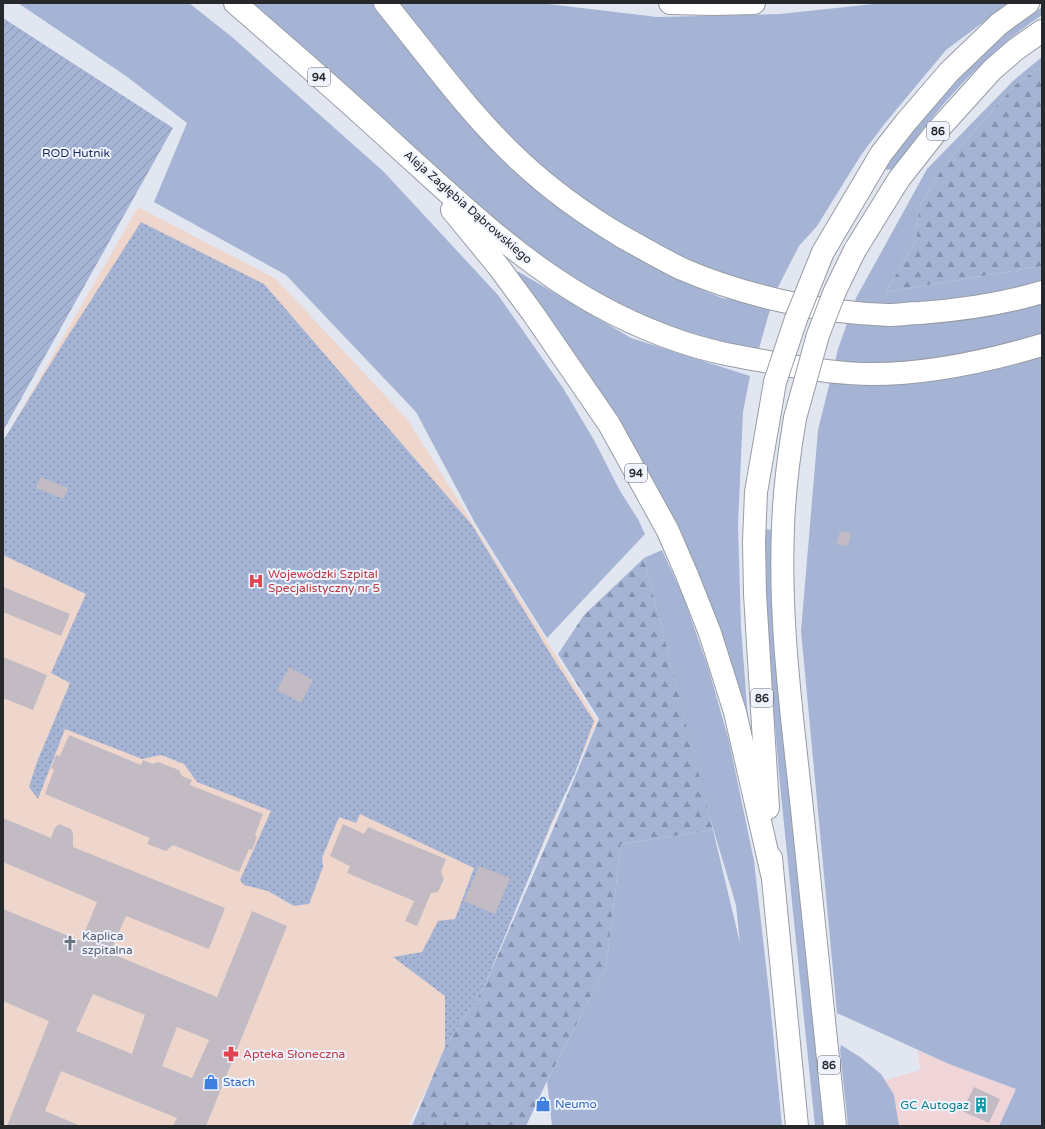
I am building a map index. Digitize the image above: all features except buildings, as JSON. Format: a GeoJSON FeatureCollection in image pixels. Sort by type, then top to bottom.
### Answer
{"type":"FeatureCollection","features":[{"type":"Feature","properties":{"kind":"main road","name":"Aleja Zagłębia Dąbrowskiego"},"geometry":{"type":"LineString","coordinates":[[235,3],[500,238],[555,279],[616,314],[646,328],[687,343],[744,358],[809,370],[845,373],[873,374],[967,364],[990,360],[1042,345]]}},
{"type":"Feature","properties":{"kind":"main road"},"geometry":{"type":"LineString","coordinates":[[386,3],[488,130],[523,164],[600,224],[681,268],[728,287],[754,295],[827,309],[859,313],[891,315],[951,311],[1042,292]]}},
{"type":"Feature","properties":{"kind":"main road"},"geometry":{"type":"LineString","coordinates":[[670,3],[754,3]]}},
{"type":"Feature","properties":{"kind":"main road","name":"86"},"geometry":{"type":"LineString","coordinates":[[797,1126],[772,874],[755,594],[754,542],[756,492],[776,382],[793,326],[823,252],[881,154],[906,122],[955,66],[999,24],[1028,3]]}},
{"type":"Feature","properties":{"kind":"main road","name":"86"},"geometry":{"type":"LineString","coordinates":[[835,1126],[815,920],[788,682],[782,584],[782,526],[789,456],[795,418],[818,335],[835,291],[855,250],[899,179],[936,132],[992,70],[1015,50],[1042,31]]}},
{"type":"Feature","properties":{"kind":"main road","name":"94"},"geometry":{"type":"LineString","coordinates":[[403,151],[498,266],[532,312],[609,424],[668,531],[710,633],[735,712],[772,874]]}},
{"type":"Feature","properties":{"kind":"shaded area","name":"Wojewódzki Szpital Specjalistyczny nr 5"},"geometry":{"type":"Polygon","coordinates":[[[138,207],[276,279],[407,419],[597,721],[495,955],[445,1047],[429,1084],[408,1126],[3,1126],[3,442],[138,207]]]}},
{"type":"Feature","properties":{"kind":"shaded area"},"geometry":{"type":"Polygon","coordinates":[[[917,1050],[949,1064],[1016,1089],[999,1126],[865,1126],[860,1087],[921,1070],[917,1050]]]}},
{"type":"Feature","properties":{"kind":"green space"},"geometry":{"type":"Polygon","coordinates":[[[18,3],[189,3],[232,37],[383,171],[498,295],[563,388],[594,440],[620,491],[638,519],[645,534],[547,638],[475,523],[416,412],[286,275],[154,202],[187,123],[126,76],[18,3]]]}},
{"type":"Feature","properties":{"kind":"green space"},"geometry":{"type":"Polygon","coordinates":[[[247,3],[373,3],[402,42],[465,115],[550,199],[575,220],[672,277],[722,298],[771,306],[758,352],[674,328],[628,309],[559,272],[478,208],[247,3]]]}},
{"type":"Feature","properties":{"kind":"green space"},"geometry":{"type":"Polygon","coordinates":[[[399,3],[540,3],[657,17],[780,14],[883,3],[1009,3],[946,50],[886,122],[861,155],[817,226],[799,246],[776,291],[730,279],[667,251],[617,224],[530,159],[481,106],[399,3]]]}},
{"type":"Feature","properties":{"kind":"green space"},"geometry":{"type":"Polygon","coordinates":[[[1042,7],[1042,15],[999,48],[961,85],[909,147],[893,169],[887,170],[885,168],[887,164],[911,132],[961,72],[996,41],[1042,7]]]}},
{"type":"Feature","properties":{"kind":"green space","name":"ROD Hutnik"},"geometry":{"type":"Polygon","coordinates":[[[3,18],[173,128],[3,431],[3,18]]]}},
{"type":"Feature","properties":{"kind":"green space"},"geometry":{"type":"Polygon","coordinates":[[[1042,57],[1042,66],[1017,83],[944,165],[919,208],[916,240],[886,292],[1042,266],[1042,1126],[999,1126],[1016,1089],[949,1064],[837,1013],[801,631],[818,430],[838,349],[856,298],[927,169],[1014,80],[1042,57]]]}},
{"type":"Feature","properties":{"kind":"green space"},"geometry":{"type":"Polygon","coordinates":[[[1042,66],[1042,266],[886,292],[916,240],[919,208],[944,165],[1017,83],[1042,66]]]}},
{"type":"Feature","properties":{"kind":"green space","name":"Wojewódzki Szpital Specjalistyczny nr 5"},"geometry":{"type":"Polygon","coordinates":[[[141,222],[264,284],[472,525],[553,658],[594,721],[575,773],[551,824],[484,987],[445,1047],[445,996],[393,957],[422,952],[438,921],[455,919],[474,868],[360,814],[356,823],[339,817],[322,858],[323,867],[309,904],[294,906],[268,891],[244,885],[240,880],[271,811],[197,782],[184,764],[161,755],[142,759],[65,729],[38,799],[29,787],[37,762],[70,683],[51,673],[86,594],[3,555],[3,441],[141,222]]]}},
{"type":"Feature","properties":{"kind":"green space"},"geometry":{"type":"Polygon","coordinates":[[[512,270],[519,272],[631,338],[750,376],[743,412],[738,525],[741,627],[751,759],[709,615],[512,270]]]}},
{"type":"Feature","properties":{"kind":"green space"},"geometry":{"type":"Polygon","coordinates":[[[765,529],[773,530],[824,1126],[815,1126],[780,785],[762,570],[765,529]]]}},
{"type":"Feature","properties":{"kind":"green space"},"geometry":{"type":"Polygon","coordinates":[[[662,550],[683,596],[708,667],[729,741],[754,861],[782,1126],[552,1126],[547,1081],[606,967],[621,844],[713,830],[740,943],[736,905],[707,808],[644,558],[662,550]]]}},
{"type":"Feature","properties":{"kind":"green space"},"geometry":{"type":"Polygon","coordinates":[[[644,558],[713,830],[621,844],[606,967],[547,1081],[526,1126],[412,1126],[445,1047],[484,987],[554,827],[599,719],[558,654],[584,615],[644,558]]]}},
{"type":"Feature","properties":{"kind":"green space"},"geometry":{"type":"Polygon","coordinates":[[[841,1045],[860,1057],[881,1074],[894,1095],[899,1126],[848,1126],[840,1051],[841,1045]]]}},
{"type":"Feature","properties":{"kind":"place","name":"Wojewódzki Szpital Specjalistyczny nr 5"},"geometry":{"type":"Point","coordinates":[256,581]}},
{"type":"Feature","properties":{"kind":"place","name":"Kaplica szpitalna"},"geometry":{"type":"Point","coordinates":[70,943]}},
{"type":"Feature","properties":{"kind":"place","name":"Apteka Słoneczna"},"geometry":{"type":"Point","coordinates":[231,1054]}},
{"type":"Feature","properties":{"kind":"place","name":"Stach"},"geometry":{"type":"Point","coordinates":[211,1082]}},
{"type":"Feature","properties":{"kind":"place","name":"Neumo"},"geometry":{"type":"Point","coordinates":[543,1104]}},
{"type":"Feature","properties":{"kind":"place","name":"GC Autogaz"},"geometry":{"type":"Point","coordinates":[981,1105]}}]}
